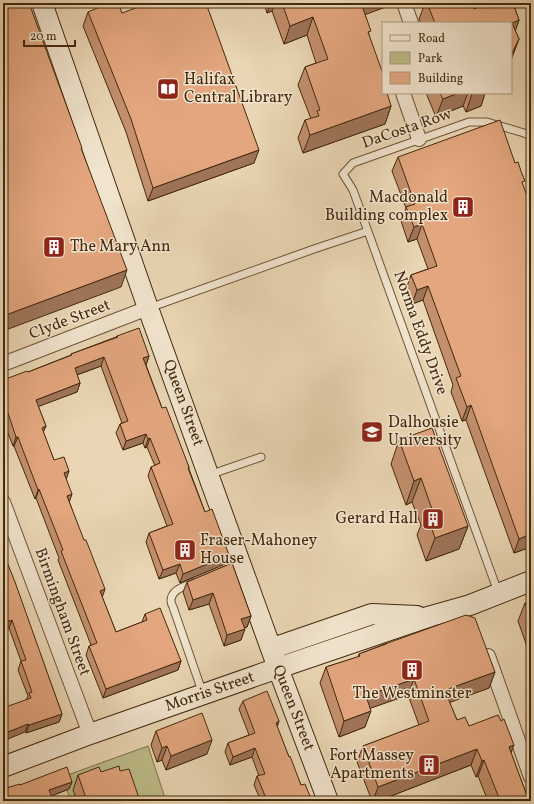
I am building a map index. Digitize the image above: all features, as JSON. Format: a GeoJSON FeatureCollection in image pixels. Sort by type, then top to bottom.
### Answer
{"type":"FeatureCollection","features":[{"type":"Feature","properties":{"kind":"street","name":"Queen Street"},"geometry":{"type":"LineString","coordinates":[[42,3],[148,308],[209,476],[237,565],[271,648],[328,801]]}},
{"type":"Feature","properties":{"kind":"street"},"geometry":{"type":"LineString","coordinates":[[404,3],[411,22]]}},
{"type":"Feature","properties":{"kind":"street"},"geometry":{"type":"LineString","coordinates":[[402,94],[420,139]]}},
{"type":"Feature","properties":{"kind":"street","name":"Clyde Street"},"geometry":{"type":"LineString","coordinates":[[3,364],[148,308]]}},
{"type":"Feature","properties":{"kind":"street","name":"Birmingham Street"},"geometry":{"type":"LineString","coordinates":[[3,502],[90,734]]}},
{"type":"Feature","properties":{"kind":"street","name":"Morris Street"},"geometry":{"type":"LineString","coordinates":[[3,767],[203,694],[431,616],[473,612],[499,594],[531,581]]}},
{"type":"Feature","properties":{"kind":"street"},"geometry":{"type":"LineString","coordinates":[[271,648],[372,614],[431,616]]}},
{"type":"Feature","properties":{"kind":"street"},"geometry":{"type":"LineString","coordinates":[[483,642],[531,777]]}},
{"type":"Feature","properties":{"kind":"lane","name":"DaCosta Row"},"geometry":{"type":"LineString","coordinates":[[343,174],[353,163],[469,122],[487,122],[531,136]]}},
{"type":"Feature","properties":{"kind":"lane","name":"Norma Eddy Drive"},"geometry":{"type":"LineString","coordinates":[[343,174],[353,190],[499,594]]}},
{"type":"Feature","properties":{"kind":"lane"},"geometry":{"type":"LineString","coordinates":[[148,308],[307,251],[368,231]]}},
{"type":"Feature","properties":{"kind":"lane"},"geometry":{"type":"LineString","coordinates":[[209,476],[261,457]]}},
{"type":"Feature","properties":{"kind":"lane"},"geometry":{"type":"LineString","coordinates":[[200,580],[178,589],[173,594],[171,600],[203,694]]}},
{"type":"Feature","properties":{"kind":"green space"},"geometry":{"type":"Polygon","coordinates":[[[148,746],[166,801],[71,801],[62,777],[148,746]]]}},
{"type":"Feature","properties":{"kind":"building"},"geometry":{"type":"Polygon","coordinates":[[[3,3],[29,3],[127,270],[3,316],[3,3]]]}},
{"type":"Feature","properties":{"kind":"building","name":"Halifax Central Library"},"geometry":{"type":"Polygon","coordinates":[[[109,3],[118,3],[122,13],[149,3],[206,3],[259,150],[153,188],[131,119],[88,12],[109,3]]]}},
{"type":"Feature","properties":{"kind":"building"},"geometry":{"type":"Polygon","coordinates":[[[282,3],[361,3],[371,31],[368,32],[382,71],[382,94],[387,94],[391,106],[310,135],[305,120],[319,116],[317,111],[320,110],[305,67],[328,59],[313,17],[290,26],[282,3]]]}},
{"type":"Feature","properties":{"kind":"building"},"geometry":{"type":"Polygon","coordinates":[[[427,3],[472,3],[474,9],[488,3],[513,3],[519,20],[512,23],[435,22],[427,3]]]}},
{"type":"Feature","properties":{"kind":"building"},"geometry":{"type":"Polygon","coordinates":[[[512,23],[519,39],[512,53],[512,23]]]}},
{"type":"Feature","properties":{"kind":"building"},"geometry":{"type":"Polygon","coordinates":[[[440,94],[456,94],[443,99],[440,94]]]}},
{"type":"Feature","properties":{"kind":"building"},"geometry":{"type":"Polygon","coordinates":[[[500,120],[515,163],[518,162],[525,181],[522,182],[531,207],[531,534],[519,539],[471,405],[467,407],[456,378],[461,376],[428,286],[417,290],[411,275],[437,266],[422,224],[414,227],[406,207],[415,204],[398,157],[500,120]]]}},
{"type":"Feature","properties":{"kind":"building"},"geometry":{"type":"Polygon","coordinates":[[[139,328],[149,356],[143,358],[162,408],[166,407],[205,512],[212,509],[229,555],[183,574],[180,564],[163,570],[149,533],[173,524],[151,467],[160,463],[150,438],[148,439],[146,434],[126,441],[120,424],[128,421],[104,357],[75,368],[80,383],[36,400],[46,426],[42,428],[54,460],[64,457],[69,471],[64,473],[72,494],[67,496],[105,589],[100,591],[116,632],[147,620],[145,614],[160,608],[181,661],[106,689],[89,646],[97,643],[61,551],[63,550],[18,437],[16,437],[3,399],[3,380],[27,371],[28,372],[139,328]]]}},
{"type":"Feature","properties":{"kind":"building"},"geometry":{"type":"Polygon","coordinates":[[[432,428],[468,526],[435,538],[426,511],[432,509],[421,478],[414,481],[399,440],[432,428]]]}},
{"type":"Feature","properties":{"kind":"building"},"geometry":{"type":"Polygon","coordinates":[[[3,552],[62,714],[29,725],[28,724],[3,734],[3,708],[31,698],[29,693],[32,692],[21,661],[26,660],[12,620],[3,623],[3,552]]]}},
{"type":"Feature","properties":{"kind":"building"},"geometry":{"type":"Polygon","coordinates":[[[232,563],[251,616],[241,619],[245,629],[227,635],[213,593],[193,600],[187,582],[232,563]]]}},
{"type":"Feature","properties":{"kind":"building"},"geometry":{"type":"Polygon","coordinates":[[[531,601],[531,619],[525,603],[531,601]]]}},
{"type":"Feature","properties":{"kind":"building"},"geometry":{"type":"Polygon","coordinates":[[[466,615],[475,618],[495,672],[445,691],[457,720],[465,717],[469,726],[498,715],[501,721],[504,719],[514,745],[509,747],[529,801],[495,801],[499,798],[484,760],[482,761],[477,749],[378,787],[363,746],[429,721],[414,679],[366,696],[371,711],[344,721],[326,667],[360,656],[359,654],[466,615]]]}},
{"type":"Feature","properties":{"kind":"building"},"geometry":{"type":"Polygon","coordinates":[[[267,691],[279,721],[276,723],[289,757],[290,756],[301,785],[305,784],[312,801],[267,801],[257,776],[265,774],[255,748],[233,757],[228,743],[255,733],[243,701],[267,691]]]}},
{"type":"Feature","properties":{"kind":"building"},"geometry":{"type":"Polygon","coordinates":[[[202,713],[212,740],[171,756],[167,746],[162,748],[156,731],[202,713]]]}},
{"type":"Feature","properties":{"kind":"building"},"geometry":{"type":"Polygon","coordinates":[[[119,766],[120,771],[129,769],[140,801],[111,801],[110,798],[102,801],[87,801],[78,775],[99,767],[101,772],[119,766]]]}},
{"type":"Feature","properties":{"kind":"building"},"geometry":{"type":"Polygon","coordinates":[[[67,767],[72,782],[49,790],[53,800],[7,801],[3,789],[20,785],[67,767]]]}},
{"type":"Feature","properties":{"kind":"place","name":"Halifax Central Library"},"geometry":{"type":"Point","coordinates":[168,89]}},
{"type":"Feature","properties":{"kind":"place","name":"Macdonald Building complex"},"geometry":{"type":"Point","coordinates":[463,207]}},
{"type":"Feature","properties":{"kind":"place","name":"The Mary Ann"},"geometry":{"type":"Point","coordinates":[54,247]}},
{"type":"Feature","properties":{"kind":"place","name":"Dalhousie University"},"geometry":{"type":"Point","coordinates":[372,432]}},
{"type":"Feature","properties":{"kind":"place","name":"Gerard Hall"},"geometry":{"type":"Point","coordinates":[433,519]}},
{"type":"Feature","properties":{"kind":"place","name":"Fraser-Mahoney House"},"geometry":{"type":"Point","coordinates":[185,550]}},
{"type":"Feature","properties":{"kind":"place","name":"The Westminster"},"geometry":{"type":"Point","coordinates":[412,670]}},
{"type":"Feature","properties":{"kind":"place","name":"Fort Massey Apartments"},"geometry":{"type":"Point","coordinates":[429,765]}}]}
